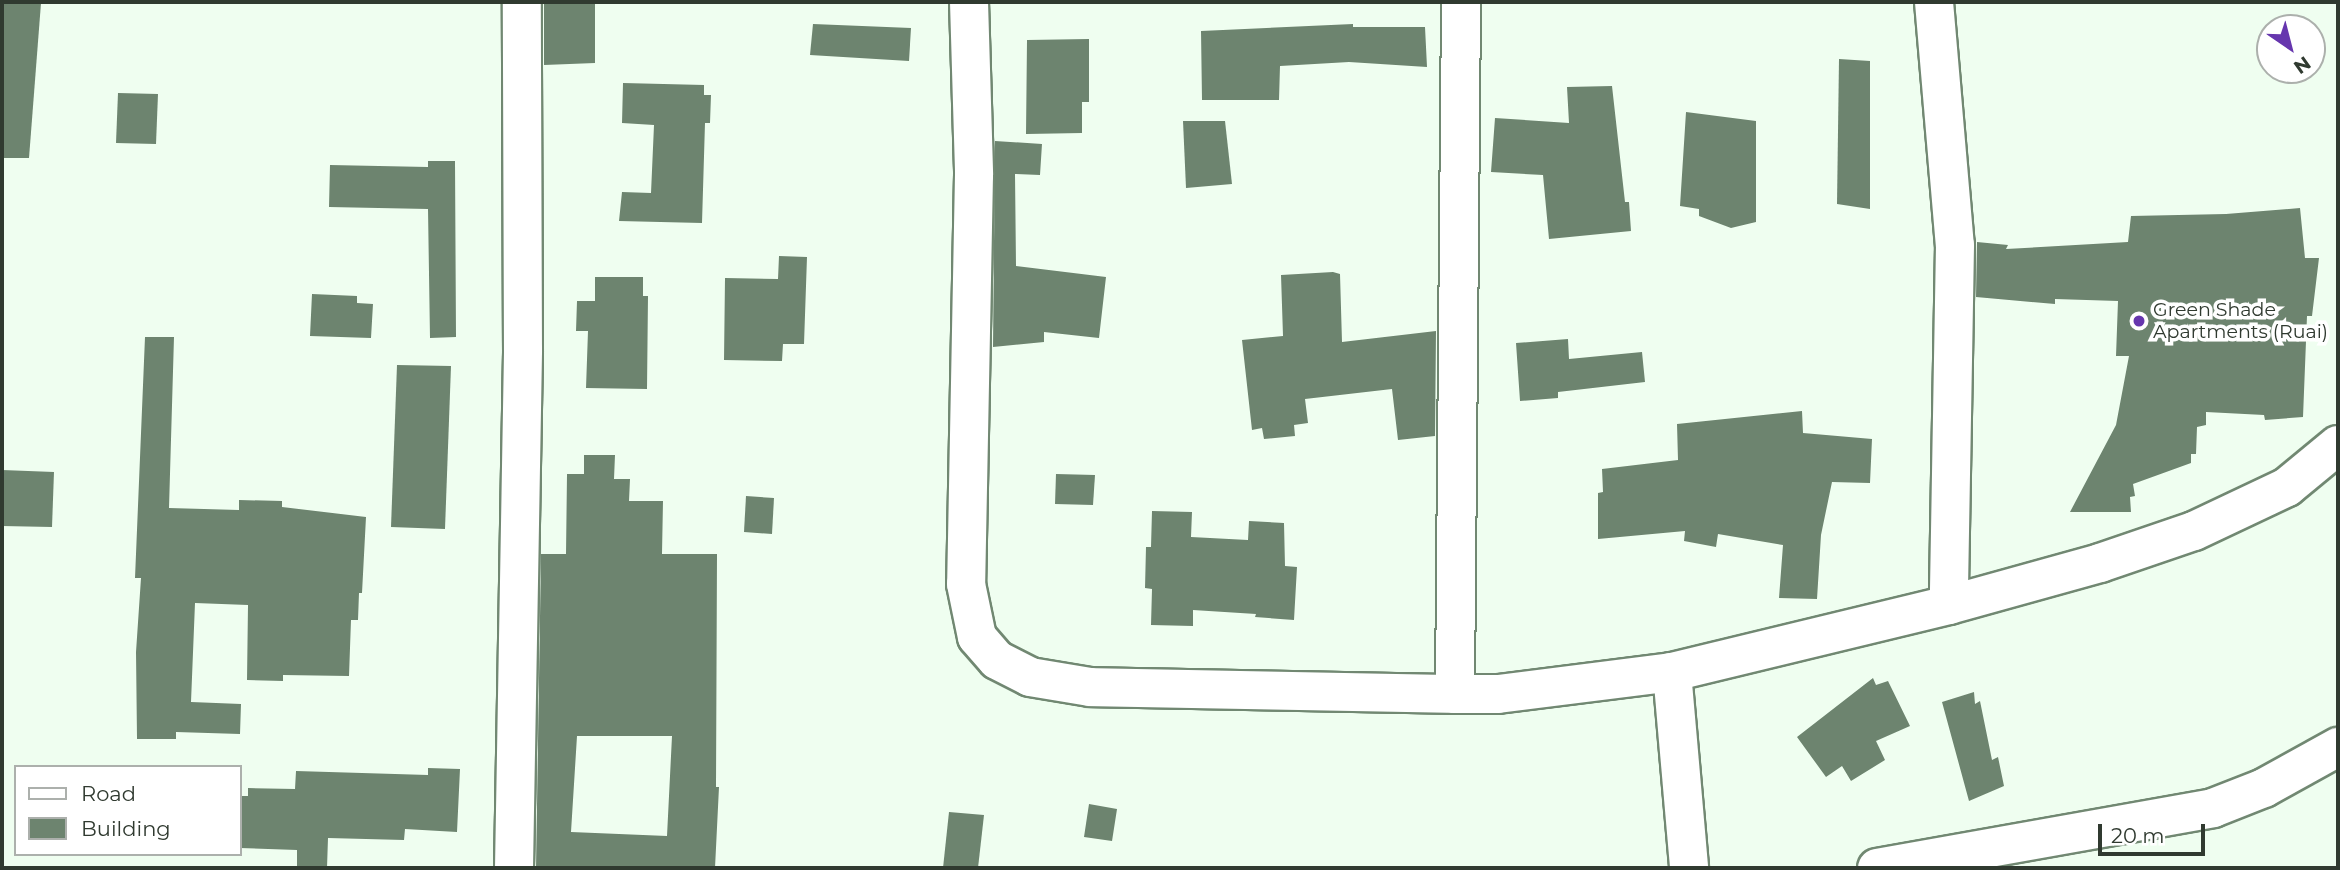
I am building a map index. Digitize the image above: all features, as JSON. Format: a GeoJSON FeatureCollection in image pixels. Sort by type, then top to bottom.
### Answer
{"type":"FeatureCollection","features":[{"type":"Feature","properties":{"kind":"street"},"geometry":{"type":"LineString","coordinates":[[514,868],[523,350],[522,2]]}},
{"type":"Feature","properties":{"kind":"street"},"geometry":{"type":"LineString","coordinates":[[969,2],[974,175],[967,584],[977,637],[997,660],[1030,677],[1090,687],[1498,694],[1672,672],[1949,605],[2100,563],[2194,531],[2287,487],[2338,445]]}},
{"type":"Feature","properties":{"kind":"street"},"geometry":{"type":"LineString","coordinates":[[1455,694],[1461,2]]}},
{"type":"Feature","properties":{"kind":"street"},"geometry":{"type":"LineString","coordinates":[[1934,2],[1955,245],[1949,605]]}},
{"type":"Feature","properties":{"kind":"street"},"geometry":{"type":"LineString","coordinates":[[1672,672],[1689,868]]}},
{"type":"Feature","properties":{"kind":"street"},"geometry":{"type":"LineString","coordinates":[[1877,868],[2213,808],[2264,788],[2338,747]]}},
{"type":"Feature","properties":{"kind":"building"},"geometry":{"type":"Polygon","coordinates":[[[2,2],[41,3],[29,158],[2,158],[2,2]]]}},
{"type":"Feature","properties":{"kind":"building"},"geometry":{"type":"Polygon","coordinates":[[[544,2],[595,2],[595,63],[544,65],[544,2]]]}},
{"type":"Feature","properties":{"kind":"building"},"geometry":{"type":"Polygon","coordinates":[[[813,24],[911,28],[909,61],[810,55],[813,24]]]}},
{"type":"Feature","properties":{"kind":"building"},"geometry":{"type":"Polygon","coordinates":[[[1353,24],[1353,27],[1425,27],[1427,67],[1349,62],[1280,66],[1279,100],[1202,100],[1201,31],[1353,24]]]}},
{"type":"Feature","properties":{"kind":"building"},"geometry":{"type":"Polygon","coordinates":[[[1089,39],[1089,102],[1082,102],[1082,133],[1026,134],[1027,40],[1089,39]]]}},
{"type":"Feature","properties":{"kind":"building"},"geometry":{"type":"Polygon","coordinates":[[[1839,59],[1870,61],[1870,209],[1837,204],[1839,59]]]}},
{"type":"Feature","properties":{"kind":"building"},"geometry":{"type":"Polygon","coordinates":[[[623,83],[704,85],[704,95],[711,95],[710,123],[705,123],[702,223],[619,221],[622,192],[651,193],[654,125],[622,123],[623,83]]]}},
{"type":"Feature","properties":{"kind":"building"},"geometry":{"type":"Polygon","coordinates":[[[1612,86],[1625,202],[1629,202],[1631,231],[1549,239],[1543,175],[1491,172],[1495,118],[1569,123],[1567,87],[1612,86]]]}},
{"type":"Feature","properties":{"kind":"building"},"geometry":{"type":"Polygon","coordinates":[[[118,93],[158,94],[156,144],[116,143],[118,93]]]}},
{"type":"Feature","properties":{"kind":"building"},"geometry":{"type":"Polygon","coordinates":[[[1686,112],[1756,121],[1756,222],[1731,228],[1699,216],[1699,209],[1680,206],[1686,112]]]}},
{"type":"Feature","properties":{"kind":"building"},"geometry":{"type":"Polygon","coordinates":[[[1183,121],[1225,121],[1232,184],[1186,188],[1183,121]]]}},
{"type":"Feature","properties":{"kind":"building"},"geometry":{"type":"Polygon","coordinates":[[[995,141],[1042,144],[1040,175],[1015,174],[1016,266],[1106,277],[1099,338],[1044,332],[1044,342],[993,347],[995,141]]]}},
{"type":"Feature","properties":{"kind":"building"},"geometry":{"type":"Polygon","coordinates":[[[428,161],[455,161],[456,337],[430,338],[428,209],[329,207],[330,165],[428,167],[428,161]]]}},
{"type":"Feature","properties":{"kind":"building"},"geometry":{"type":"Polygon","coordinates":[[[2300,208],[2305,258],[2319,258],[2312,316],[2307,316],[2303,417],[2265,420],[2264,415],[2206,412],[2206,425],[2197,427],[2196,454],[2191,454],[2191,463],[2133,484],[2135,496],[2130,497],[2131,512],[2070,512],[2116,425],[2129,356],[2116,356],[2118,301],[2055,299],[2055,304],[1976,297],[1977,242],[2008,245],[2006,249],[2128,242],[2131,216],[2226,214],[2300,208]]]}},
{"type":"Feature","properties":{"kind":"building"},"geometry":{"type":"Polygon","coordinates":[[[779,256],[807,257],[804,344],[783,344],[782,361],[724,360],[725,278],[778,279],[779,256]]]}},
{"type":"Feature","properties":{"kind":"building"},"geometry":{"type":"Polygon","coordinates":[[[1333,272],[1340,274],[1342,342],[1436,331],[1435,436],[1398,440],[1392,389],[1305,399],[1308,423],[1294,425],[1295,436],[1264,439],[1262,428],[1252,430],[1242,340],[1283,336],[1281,275],[1333,272]]]}},
{"type":"Feature","properties":{"kind":"building"},"geometry":{"type":"Polygon","coordinates":[[[595,277],[643,277],[643,296],[648,296],[647,389],[586,388],[588,331],[576,331],[577,301],[595,301],[595,277]]]}},
{"type":"Feature","properties":{"kind":"building"},"geometry":{"type":"Polygon","coordinates":[[[312,294],[357,296],[357,303],[373,304],[371,338],[310,336],[312,294]]]}},
{"type":"Feature","properties":{"kind":"building"},"geometry":{"type":"Polygon","coordinates":[[[145,337],[174,337],[169,508],[239,510],[239,500],[282,501],[282,507],[366,517],[362,593],[359,593],[358,620],[351,620],[349,676],[283,675],[283,681],[247,680],[248,605],[195,603],[191,702],[241,704],[240,734],[176,732],[176,739],[137,739],[136,652],[141,578],[135,578],[145,337]]]}},
{"type":"Feature","properties":{"kind":"building"},"geometry":{"type":"Polygon","coordinates":[[[1568,339],[1569,359],[1642,352],[1645,382],[1558,392],[1558,398],[1520,401],[1516,343],[1568,339]]]}},
{"type":"Feature","properties":{"kind":"building"},"geometry":{"type":"Polygon","coordinates":[[[397,365],[451,366],[445,529],[391,527],[397,365]]]}},
{"type":"Feature","properties":{"kind":"building"},"geometry":{"type":"Polygon","coordinates":[[[1802,411],[1803,433],[1872,439],[1870,483],[1832,482],[1821,535],[1817,599],[1779,598],[1783,545],[1718,534],[1716,547],[1684,541],[1685,531],[1598,539],[1598,493],[1603,492],[1602,469],[1678,460],[1677,424],[1802,411]]]}},
{"type":"Feature","properties":{"kind":"building"},"geometry":{"type":"Polygon","coordinates":[[[584,455],[615,455],[614,479],[630,479],[629,501],[663,501],[662,554],[717,554],[716,787],[719,787],[715,868],[536,868],[541,554],[566,554],[567,474],[584,474],[584,455]],[[577,736],[571,832],[667,836],[672,736],[577,736]]]}},
{"type":"Feature","properties":{"kind":"building"},"geometry":{"type":"Polygon","coordinates":[[[2,470],[54,472],[52,527],[2,526],[2,470]]]}},
{"type":"Feature","properties":{"kind":"building"},"geometry":{"type":"Polygon","coordinates":[[[1056,474],[1095,475],[1093,505],[1055,504],[1056,474]]]}},
{"type":"Feature","properties":{"kind":"building"},"geometry":{"type":"Polygon","coordinates":[[[746,496],[774,498],[772,534],[744,532],[746,496]]]}},
{"type":"Feature","properties":{"kind":"building"},"geometry":{"type":"Polygon","coordinates":[[[1152,511],[1192,512],[1191,537],[1248,540],[1249,521],[1284,523],[1285,566],[1297,567],[1294,620],[1255,617],[1256,614],[1193,610],[1193,626],[1151,625],[1152,589],[1145,588],[1146,547],[1151,547],[1152,511]]]}},
{"type":"Feature","properties":{"kind":"building"},"geometry":{"type":"Polygon","coordinates":[[[1873,678],[1876,685],[1888,681],[1910,726],[1876,741],[1885,760],[1851,781],[1842,766],[1826,777],[1797,737],[1873,678]]]}},
{"type":"Feature","properties":{"kind":"building"},"geometry":{"type":"Polygon","coordinates":[[[1974,692],[1975,704],[1980,701],[1992,760],[1998,757],[2004,786],[1969,801],[1942,702],[1974,692]]]}},
{"type":"Feature","properties":{"kind":"building"},"geometry":{"type":"Polygon","coordinates":[[[428,768],[460,769],[457,832],[405,829],[404,840],[328,838],[327,868],[297,868],[297,850],[242,848],[242,796],[248,796],[248,788],[295,789],[296,771],[428,775],[428,768]]]}},
{"type":"Feature","properties":{"kind":"building"},"geometry":{"type":"Polygon","coordinates":[[[1089,804],[1117,809],[1112,841],[1084,837],[1089,804]]]}},
{"type":"Feature","properties":{"kind":"building"},"geometry":{"type":"Polygon","coordinates":[[[949,812],[984,815],[978,868],[943,868],[949,812]]]}},
{"type":"Feature","properties":{"kind":"place","name":"Green Shade Apartments (Ruai)"},"geometry":{"type":"Point","coordinates":[2139,321]}}]}
